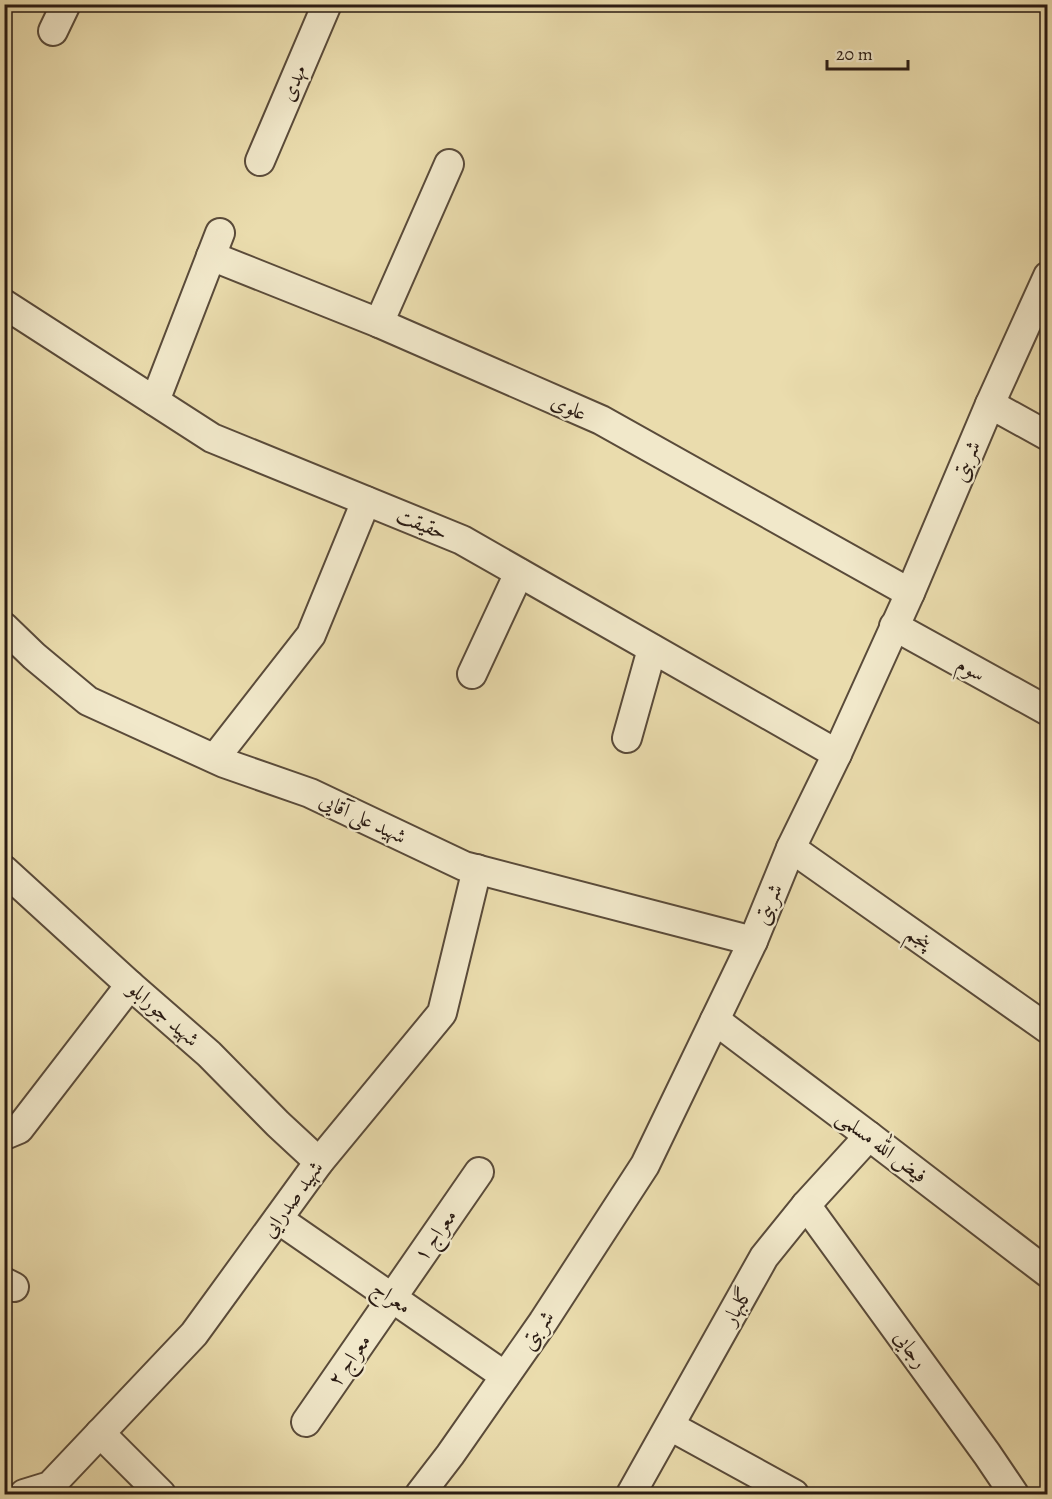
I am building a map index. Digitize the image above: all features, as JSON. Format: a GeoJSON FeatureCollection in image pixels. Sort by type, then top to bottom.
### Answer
{"type":"FeatureCollection","features":[{"type":"Feature","properties":{"kind":"street"},"geometry":{"type":"LineString","coordinates":[[53,31],[66,4]]}},
{"type":"Feature","properties":{"kind":"street","name":"مهدی"},"geometry":{"type":"LineString","coordinates":[[260,161],[327,4]]}},
{"type":"Feature","properties":{"kind":"street"},"geometry":{"type":"LineString","coordinates":[[379,323],[448,164]]}},
{"type":"Feature","properties":{"kind":"street","name":"علوی"},"geometry":{"type":"LineString","coordinates":[[155,401],[215,244],[379,323],[601,420],[910,593]]}},
{"type":"Feature","properties":{"kind":"street","name":"شربتی"},"geometry":{"type":"LineString","coordinates":[[420,1494],[543,1322],[645,1165],[753,941],[791,848],[837,754],[910,593],[1047,276]]}},
{"type":"Feature","properties":{"kind":"street","name":"حقیقت"},"geometry":{"type":"LineString","coordinates":[[4,304],[212,438],[462,540],[837,754]]}},
{"type":"Feature","properties":{"kind":"street"},"geometry":{"type":"LineString","coordinates":[[990,404],[1047,436]]}},
{"type":"Feature","properties":{"kind":"street"},"geometry":{"type":"LineString","coordinates":[[215,758],[312,635],[366,501]]}},
{"type":"Feature","properties":{"kind":"street"},"geometry":{"type":"LineString","coordinates":[[472,674],[519,573]]}},
{"type":"Feature","properties":{"kind":"street","name":"سوم"},"geometry":{"type":"LineString","coordinates":[[894,626],[1047,711]]}},
{"type":"Feature","properties":{"kind":"street","name":"شهید علی آقایی"},"geometry":{"type":"LineString","coordinates":[[4,627],[34,656],[88,701],[215,758],[310,792],[464,866],[753,941]]}},
{"type":"Feature","properties":{"kind":"street"},"geometry":{"type":"LineString","coordinates":[[627,738],[652,649]]}},
{"type":"Feature","properties":{"kind":"street","name":"پنجم"},"geometry":{"type":"LineString","coordinates":[[791,848],[1047,1029]]}},
{"type":"Feature","properties":{"kind":"street","name":"شهید صدرایی"},"geometry":{"type":"LineString","coordinates":[[34,1493],[50,1486],[194,1334],[320,1161],[442,1013],[477,869]]}},
{"type":"Feature","properties":{"kind":"street","name":"شهید جورابلو"},"geometry":{"type":"LineString","coordinates":[[4,870],[209,1054],[278,1124],[320,1161]]}},
{"type":"Feature","properties":{"kind":"street"},"geometry":{"type":"LineString","coordinates":[[4,1132],[7,1134],[19,1129],[130,985]]}},
{"type":"Feature","properties":{"kind":"street","name":"فیض الله مسلمی"},"geometry":{"type":"LineString","coordinates":[[715,1020],[1047,1273]]}},
{"type":"Feature","properties":{"kind":"street","name":"گلبهار"},"geometry":{"type":"LineString","coordinates":[[631,1494],[764,1257],[806,1205],[869,1136]]}},
{"type":"Feature","properties":{"kind":"street","name":"معراج ۱"},"geometry":{"type":"LineString","coordinates":[[392,1297],[478,1172]]}},
{"type":"Feature","properties":{"kind":"street","name":"رجایی"},"geometry":{"type":"LineString","coordinates":[[806,1205],[980,1444],[1011,1493]]}},
{"type":"Feature","properties":{"kind":"street","name":"معراج"},"geometry":{"type":"LineString","coordinates":[[278,1219],[505,1376]]}},
{"type":"Feature","properties":{"kind":"street","name":"معراج ۲"},"geometry":{"type":"LineString","coordinates":[[306,1422],[392,1297]]}},
{"type":"Feature","properties":{"kind":"street"},"geometry":{"type":"LineString","coordinates":[[670,1426],[794,1494]]}},
{"type":"Feature","properties":{"kind":"street"},"geometry":{"type":"LineString","coordinates":[[100,1433],[160,1494]]}}]}
